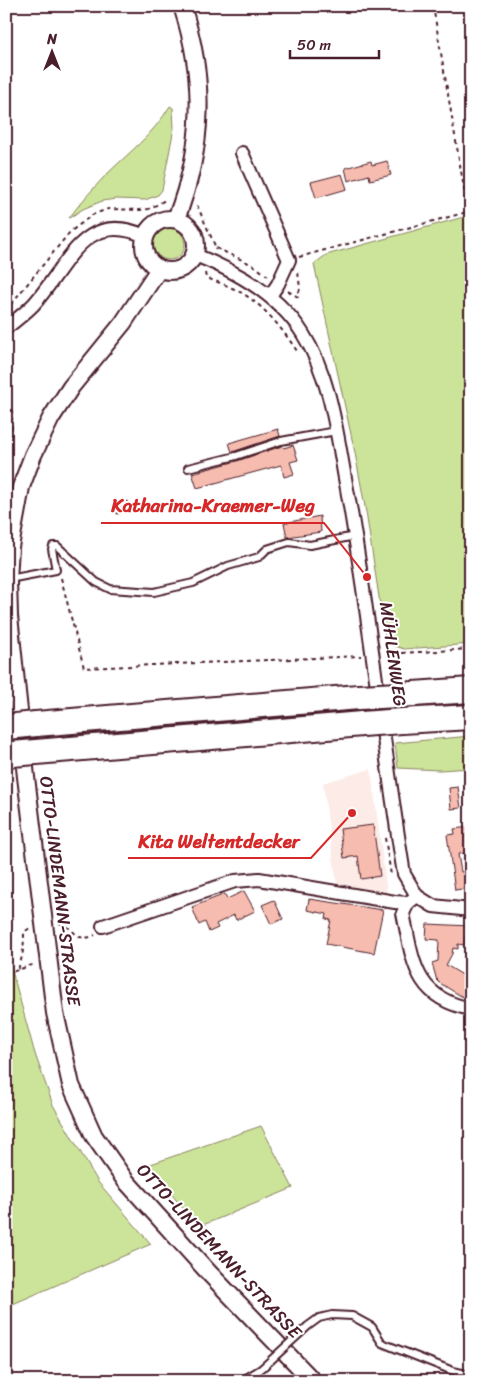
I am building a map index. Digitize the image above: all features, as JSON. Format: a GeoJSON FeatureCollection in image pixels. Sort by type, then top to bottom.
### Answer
{"type":"FeatureCollection","features":[{"type":"Feature","properties":{"kind":"highway"},"geometry":{"type":"LineString","coordinates":[[6,727],[359,697],[471,690]]}},
{"type":"Feature","properties":{"kind":"highway"},"geometry":{"type":"LineString","coordinates":[[9,754],[362,724],[471,718]]}},
{"type":"Feature","properties":{"kind":"street"},"geometry":{"type":"LineString","coordinates":[[176,219],[184,200],[192,168],[200,112],[197,70],[191,36],[182,6]]}},
{"type":"Feature","properties":{"kind":"street"},"geometry":{"type":"LineString","coordinates":[[242,153],[289,260],[270,296]]}},
{"type":"Feature","properties":{"kind":"street"},"geometry":{"type":"LineString","coordinates":[[176,219],[190,226],[194,233],[197,240],[195,255],[184,268],[176,271],[159,269],[148,258],[144,244],[145,236],[149,229],[161,220],[176,219]]}},
{"type":"Feature","properties":{"kind":"street"},"geometry":{"type":"LineString","coordinates":[[6,328],[33,305],[80,243],[106,228],[129,229],[145,236]]}},
{"type":"Feature","properties":{"kind":"street","name":"MÜHLENWEG"},"geometry":{"type":"LineString","coordinates":[[195,255],[231,272],[260,288],[270,296],[303,333],[318,361],[330,399],[355,536],[404,874],[412,900]]}},
{"type":"Feature","properties":{"kind":"street","name":"OTTO-LINDEMANN-STRASSE"},"geometry":{"type":"LineString","coordinates":[[159,269],[123,323],[71,388],[51,418],[33,455],[22,487],[10,547],[8,580],[9,616],[26,777],[55,1013],[71,1085],[94,1136],[125,1180],[210,1274],[313,1381]]}},
{"type":"Feature","properties":{"kind":"street"},"geometry":{"type":"LineString","coordinates":[[103,926],[235,881],[248,879],[259,879],[395,902],[412,900],[433,906],[466,910]]}},
{"type":"Feature","properties":{"kind":"street"},"geometry":{"type":"LineString","coordinates":[[412,900],[403,913],[413,957],[421,979],[432,992],[448,1003],[471,1009]]}},
{"type":"Feature","properties":{"kind":"lane"},"geometry":{"type":"LineString","coordinates":[[188,468],[236,456],[282,441],[336,432]]}},
{"type":"Feature","properties":{"kind":"lane"},"geometry":{"type":"LineString","coordinates":[[8,580],[56,570],[52,550],[53,546],[57,546],[96,582],[110,589],[154,592],[193,583],[228,566],[258,556],[267,549],[289,542],[310,545],[355,536]]}},
{"type":"Feature","properties":{"kind":"lane"},"geometry":{"type":"LineString","coordinates":[[241,1381],[261,1369],[319,1318],[332,1315],[352,1316],[372,1327],[382,1343],[453,1371],[471,1375]]}},
{"type":"Feature","properties":{"kind":"path"},"geometry":{"type":"LineString","coordinates":[[289,260],[469,211],[433,6]]}},
{"type":"Feature","properties":{"kind":"path"},"geometry":{"type":"LineString","coordinates":[[6,310],[70,232],[92,215],[108,209],[149,209],[170,197]]}},
{"type":"Feature","properties":{"kind":"path"},"geometry":{"type":"LineString","coordinates":[[6,378],[12,402],[13,424],[6,456]]}},
{"type":"Feature","properties":{"kind":"path"},"geometry":{"type":"LineString","coordinates":[[56,570],[61,578],[84,668],[471,649]]}},
{"type":"Feature","properties":{"kind":"path"},"geometry":{"type":"LineString","coordinates":[[18,969],[24,953],[24,932],[28,928],[44,923],[64,924],[82,938],[89,938],[96,935],[103,926]]}},
{"type":"Feature","properties":{"kind":"path"},"geometry":{"type":"LineString","coordinates":[[6,974],[48,961]]}},
{"type":"Feature","properties":{"kind":"shaded area"},"geometry":{"type":"Polygon","coordinates":[[[371,769],[387,893],[337,884],[323,783],[371,769]]]}},
{"type":"Feature","properties":{"kind":"green space"},"geometry":{"type":"Polygon","coordinates":[[[170,106],[173,108],[174,128],[162,190],[158,195],[145,200],[116,199],[102,201],[83,209],[69,218],[104,177],[148,135],[170,106]]]}},
{"type":"Feature","properties":{"kind":"green space"},"geometry":{"type":"Polygon","coordinates":[[[471,215],[471,644],[404,649],[386,643],[355,453],[314,264],[326,255],[471,215]]]}},
{"type":"Feature","properties":{"kind":"green space"},"geometry":{"type":"Polygon","coordinates":[[[169,228],[181,232],[185,244],[181,256],[169,260],[157,256],[153,244],[157,232],[169,228]]]}},
{"type":"Feature","properties":{"kind":"green space"},"geometry":{"type":"Polygon","coordinates":[[[471,736],[471,768],[440,770],[398,768],[395,743],[471,736]]]}},
{"type":"Feature","properties":{"kind":"green space"},"geometry":{"type":"Polygon","coordinates":[[[9,960],[35,1054],[53,1105],[98,1182],[151,1244],[6,1307],[6,961],[9,960]]]}},
{"type":"Feature","properties":{"kind":"green space"},"geometry":{"type":"Polygon","coordinates":[[[261,1126],[293,1188],[198,1227],[148,1165],[261,1126]]]}},
{"type":"Feature","properties":{"kind":"building"},"geometry":{"type":"Polygon","coordinates":[[[371,161],[372,165],[387,161],[391,175],[370,180],[369,175],[348,181],[345,168],[371,161]]]}},
{"type":"Feature","properties":{"kind":"building"},"geometry":{"type":"Polygon","coordinates":[[[342,174],[347,189],[316,198],[311,182],[342,174]]]}},
{"type":"Feature","properties":{"kind":"building"},"geometry":{"type":"Polygon","coordinates":[[[278,429],[280,436],[232,452],[229,443],[278,429]]]}},
{"type":"Feature","properties":{"kind":"building"},"geometry":{"type":"Polygon","coordinates":[[[293,445],[298,460],[290,462],[294,474],[284,477],[281,465],[197,488],[192,473],[282,446],[284,448],[293,445]]]}},
{"type":"Feature","properties":{"kind":"building"},"geometry":{"type":"Polygon","coordinates":[[[127,501],[130,510],[117,514],[114,505],[127,501]]]}},
{"type":"Feature","properties":{"kind":"building"},"geometry":{"type":"Polygon","coordinates":[[[320,516],[321,532],[287,537],[284,523],[320,516]]]}},
{"type":"Feature","properties":{"kind":"building"},"geometry":{"type":"Polygon","coordinates":[[[458,787],[461,808],[451,809],[449,788],[458,787]]]}},
{"type":"Feature","properties":{"kind":"building"},"geometry":{"type":"Polygon","coordinates":[[[373,825],[380,876],[361,879],[358,856],[344,858],[340,829],[373,825]]]}},
{"type":"Feature","properties":{"kind":"building"},"geometry":{"type":"Polygon","coordinates":[[[469,827],[471,852],[458,854],[461,872],[468,871],[470,888],[455,890],[447,835],[455,834],[454,829],[469,827]]]}},
{"type":"Feature","properties":{"kind":"building"},"geometry":{"type":"Polygon","coordinates":[[[244,891],[255,911],[236,920],[234,915],[216,924],[218,928],[209,932],[205,922],[199,925],[192,907],[225,894],[227,899],[244,891]]]}},
{"type":"Feature","properties":{"kind":"building"},"geometry":{"type":"Polygon","coordinates":[[[309,899],[383,910],[374,953],[326,944],[331,920],[326,919],[327,914],[307,910],[309,899]]]}},
{"type":"Feature","properties":{"kind":"building"},"geometry":{"type":"Polygon","coordinates":[[[274,900],[283,919],[271,924],[262,905],[274,900]]]}},
{"type":"Feature","properties":{"kind":"building"},"geometry":{"type":"Polygon","coordinates":[[[427,924],[471,926],[471,937],[465,937],[464,945],[458,944],[458,949],[453,948],[446,965],[471,980],[471,998],[461,996],[438,982],[437,979],[437,981],[432,963],[438,961],[439,940],[426,939],[427,924]]]}},
{"type":"Feature","properties":{"kind":"place","name":"Katharina-Kraemer-Weg"},"geometry":{"type":"Point","coordinates":[367,577]}},
{"type":"Feature","properties":{"kind":"place","name":"Kita Weltentdecker"},"geometry":{"type":"Point","coordinates":[352,813]}}]}
